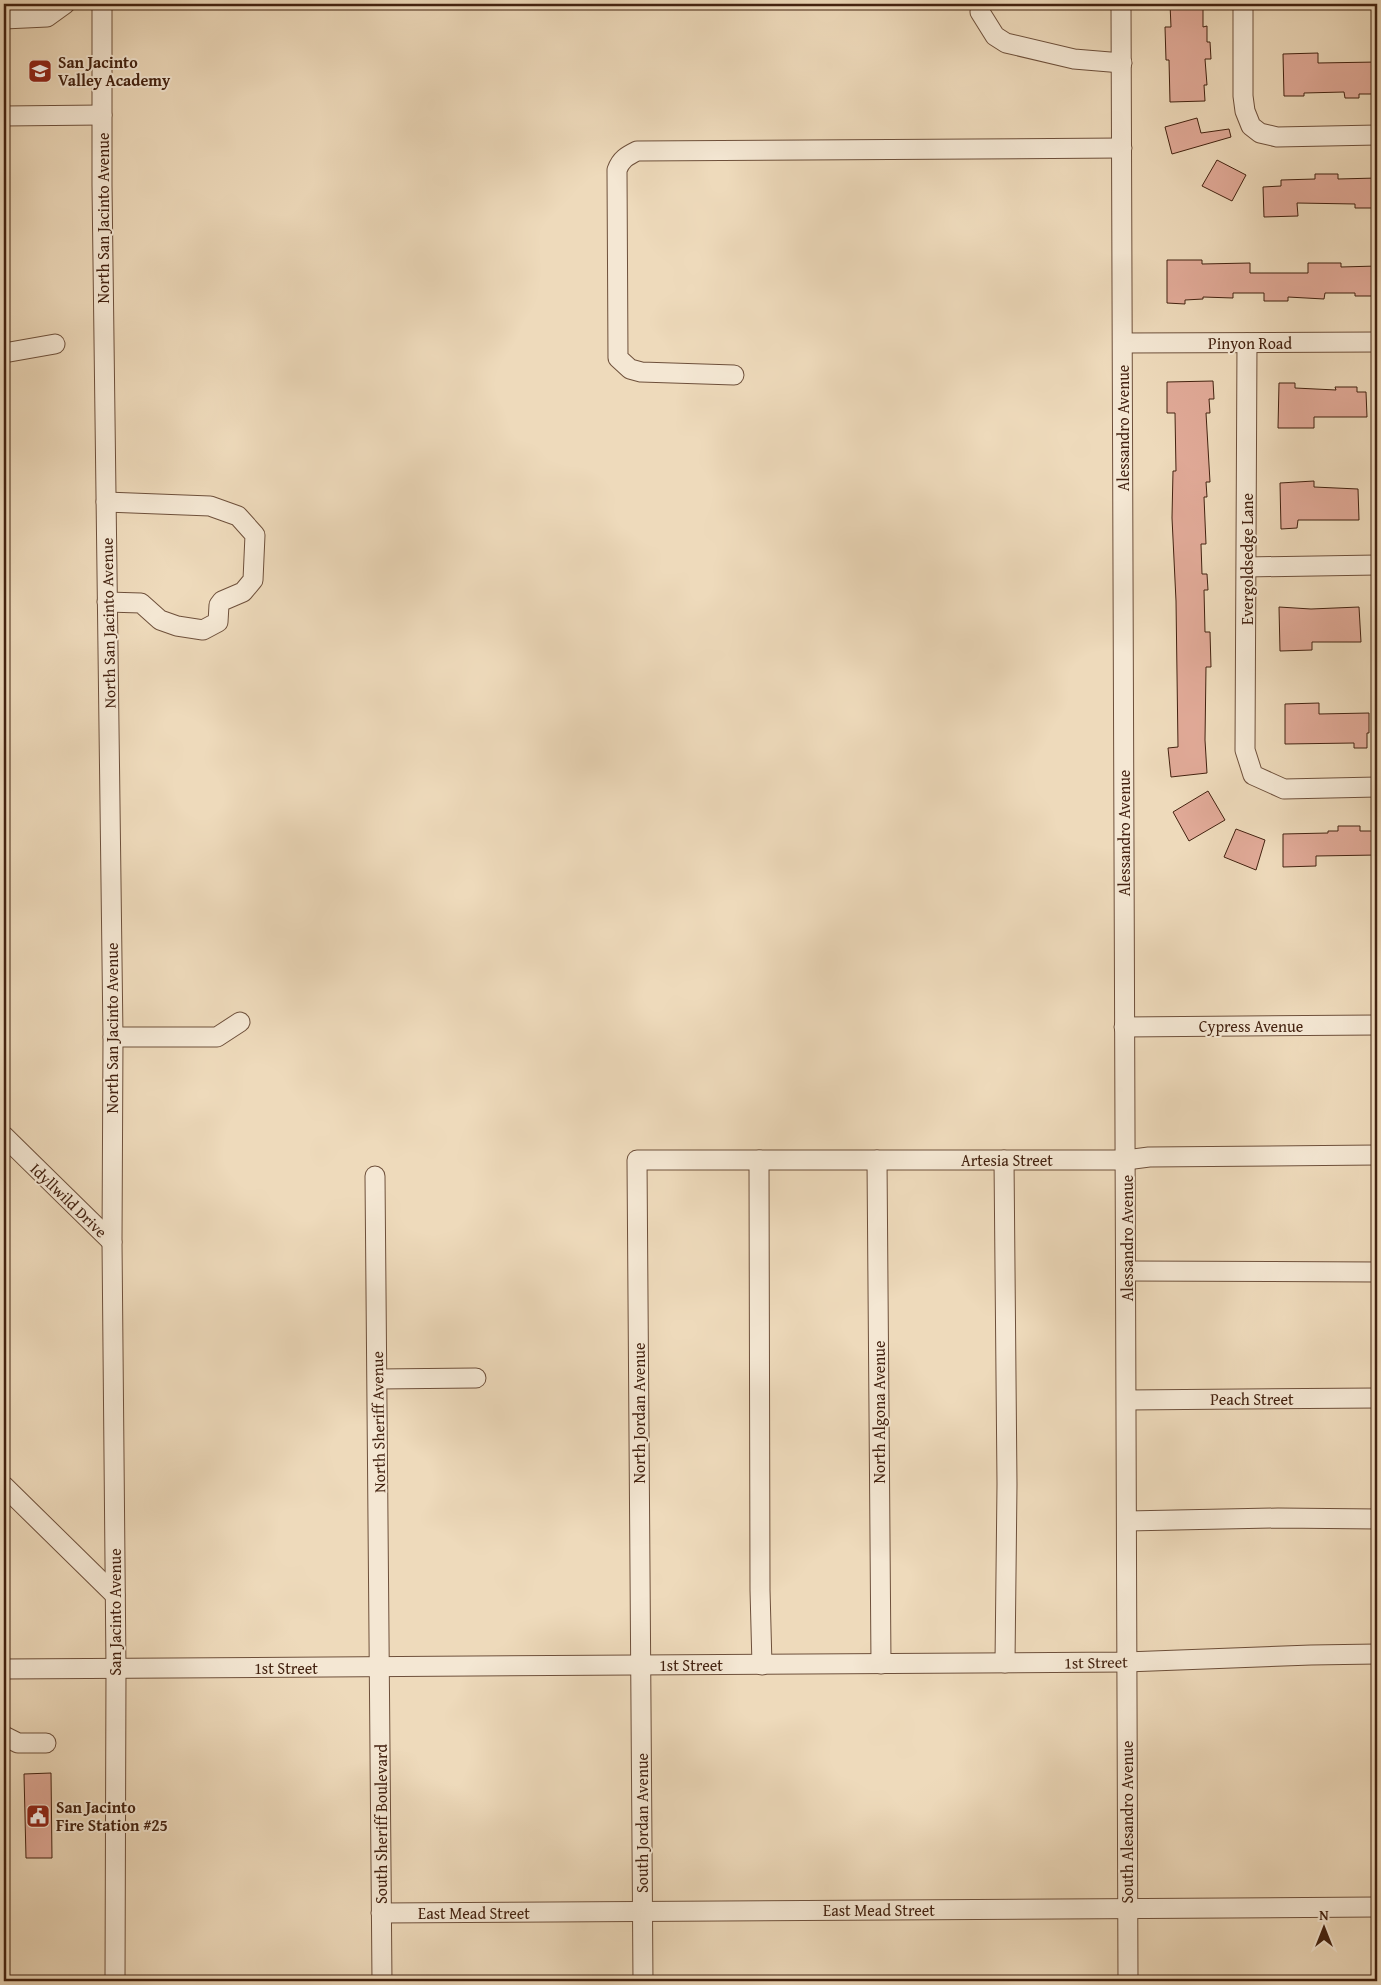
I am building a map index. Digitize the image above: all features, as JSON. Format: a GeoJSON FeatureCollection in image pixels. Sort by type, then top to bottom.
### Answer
{"type":"FeatureCollection","features":[{"type":"Feature","properties":{"kind":"street"},"geometry":{"type":"LineString","coordinates":[[4,19],[47,17],[64,4]]}},
{"type":"Feature","properties":{"kind":"street","name":"North San Jacinto Avenue"},"geometry":{"type":"LineString","coordinates":[[102,4],[113,1037],[112,1242]]}},
{"type":"Feature","properties":{"kind":"street","name":"Alessandro Avenue"},"geometry":{"type":"LineString","coordinates":[[1121,4],[1124,1028],[1127,1271],[1126,1662]]}},
{"type":"Feature","properties":{"kind":"street"},"geometry":{"type":"LineString","coordinates":[[1243,4],[1243,96],[1245,112],[1251,126],[1260,133],[1277,137],[1377,136]]}},
{"type":"Feature","properties":{"kind":"street"},"geometry":{"type":"LineString","coordinates":[[980,12],[995,36],[1006,43],[1074,58],[1122,63]]}},
{"type":"Feature","properties":{"kind":"street"},"geometry":{"type":"LineString","coordinates":[[4,116],[102,114]]}},
{"type":"Feature","properties":{"kind":"street"},"geometry":{"type":"LineString","coordinates":[[734,375],[641,372],[630,369],[618,358],[618,170],[620,162],[626,156],[637,150],[1122,148]]}},
{"type":"Feature","properties":{"kind":"street","name":"Pinyon Road"},"geometry":{"type":"LineString","coordinates":[[1123,343],[1377,342]]}},
{"type":"Feature","properties":{"kind":"street","name":"Evergoldsedge Lane"},"geometry":{"type":"LineString","coordinates":[[1247,343],[1245,750],[1253,775],[1284,789],[1377,787]]}},
{"type":"Feature","properties":{"kind":"street"},"geometry":{"type":"LineString","coordinates":[[4,353],[55,344]]}},
{"type":"Feature","properties":{"kind":"street"},"geometry":{"type":"LineString","coordinates":[[106,502],[210,506],[238,516],[255,535],[253,580],[243,592],[222,601],[218,605],[218,622],[203,630],[177,626],[160,620],[141,603],[108,602]]}},
{"type":"Feature","properties":{"kind":"street"},"geometry":{"type":"LineString","coordinates":[[1247,567],[1377,565]]}},
{"type":"Feature","properties":{"kind":"street"},"geometry":{"type":"LineString","coordinates":[[113,1037],[217,1037],[240,1022]]}},
{"type":"Feature","properties":{"kind":"street","name":"Cypress Avenue"},"geometry":{"type":"LineString","coordinates":[[1124,1028],[1377,1025]]}},
{"type":"Feature","properties":{"kind":"street","name":"Idyllwild Drive"},"geometry":{"type":"LineString","coordinates":[[4,1136],[112,1242]]}},
{"type":"Feature","properties":{"kind":"street","name":"Artesia Street"},"geometry":{"type":"LineString","coordinates":[[638,1160],[1126,1160],[1149,1157],[1377,1155]]}},
{"type":"Feature","properties":{"kind":"street","name":"North Jordan Avenue"},"geometry":{"type":"LineString","coordinates":[[638,1160],[641,1666]]}},
{"type":"Feature","properties":{"kind":"street"},"geometry":{"type":"LineString","coordinates":[[759,1160],[760,1590],[762,1665]]}},
{"type":"Feature","properties":{"kind":"street","name":"North Algona Avenue"},"geometry":{"type":"LineString","coordinates":[[877,1160],[881,1664]]}},
{"type":"Feature","properties":{"kind":"street"},"geometry":{"type":"LineString","coordinates":[[1004,1160],[1007,1484],[1005,1663]]}},
{"type":"Feature","properties":{"kind":"street","name":"North Sheriff Avenue"},"geometry":{"type":"LineString","coordinates":[[375,1176],[380,1668]]}},
{"type":"Feature","properties":{"kind":"street","name":"San Jacinto Avenue"},"geometry":{"type":"LineString","coordinates":[[112,1242],[116,1669],[115,1981]]}},
{"type":"Feature","properties":{"kind":"street"},"geometry":{"type":"LineString","coordinates":[[1127,1271],[1377,1272]]}},
{"type":"Feature","properties":{"kind":"street"},"geometry":{"type":"LineString","coordinates":[[378,1379],[476,1378]]}},
{"type":"Feature","properties":{"kind":"street","name":"Peach Street"},"geometry":{"type":"LineString","coordinates":[[1127,1400],[1377,1398]]}},
{"type":"Feature","properties":{"kind":"street"},"geometry":{"type":"LineString","coordinates":[[4,1486],[115,1595]]}},
{"type":"Feature","properties":{"kind":"street"},"geometry":{"type":"LineString","coordinates":[[1127,1522],[1278,1518],[1377,1519]]}},
{"type":"Feature","properties":{"kind":"street","name":"1st Street"},"geometry":{"type":"LineString","coordinates":[[4,1669],[1126,1662],[1377,1654]]}},
{"type":"Feature","properties":{"kind":"street","name":"South Alesandro Avenue"},"geometry":{"type":"LineString","coordinates":[[1126,1662],[1128,1981]]}},
{"type":"Feature","properties":{"kind":"street","name":"South Jordan Avenue"},"geometry":{"type":"LineString","coordinates":[[641,1666],[643,1981]]}},
{"type":"Feature","properties":{"kind":"street","name":"South Sheriff Boulevard"},"geometry":{"type":"LineString","coordinates":[[380,1668],[382,1981]]}},
{"type":"Feature","properties":{"kind":"street"},"geometry":{"type":"LineString","coordinates":[[4,1736],[18,1742],[46,1743]]}},
{"type":"Feature","properties":{"kind":"street","name":"East Mead Street"},"geometry":{"type":"LineString","coordinates":[[381,1913],[1377,1907]]}},
{"type":"Feature","properties":{"kind":"building"},"geometry":{"type":"Polygon","coordinates":[[[1170,4],[1203,4],[1203,27],[1207,26],[1207,42],[1210,42],[1211,59],[1205,59],[1207,85],[1204,85],[1205,101],[1170,102],[1169,60],[1166,60],[1165,27],[1171,27],[1170,4]]]}},
{"type":"Feature","properties":{"kind":"building"},"geometry":{"type":"Polygon","coordinates":[[[1318,53],[1318,63],[1377,62],[1377,94],[1359,94],[1359,98],[1345,98],[1344,92],[1304,93],[1304,96],[1284,96],[1283,54],[1318,53]]]}},
{"type":"Feature","properties":{"kind":"building"},"geometry":{"type":"Polygon","coordinates":[[[1197,118],[1201,133],[1229,129],[1231,137],[1172,154],[1165,127],[1197,118]]]}},
{"type":"Feature","properties":{"kind":"building"},"geometry":{"type":"Polygon","coordinates":[[[1217,160],[1246,175],[1232,201],[1202,186],[1217,160]]]}},
{"type":"Feature","properties":{"kind":"building"},"geometry":{"type":"Polygon","coordinates":[[[1315,174],[1338,174],[1338,179],[1377,178],[1377,208],[1355,208],[1355,204],[1297,203],[1298,216],[1264,217],[1263,187],[1281,186],[1281,180],[1315,179],[1315,174]]]}},
{"type":"Feature","properties":{"kind":"building"},"geometry":{"type":"Polygon","coordinates":[[[1167,260],[1202,260],[1202,264],[1250,263],[1250,273],[1308,273],[1308,263],[1341,263],[1341,267],[1377,266],[1377,296],[1355,296],[1355,293],[1325,293],[1324,299],[1288,297],[1288,301],[1264,301],[1264,293],[1233,293],[1233,298],[1203,297],[1203,299],[1185,300],[1185,304],[1167,303],[1167,260]]]}},
{"type":"Feature","properties":{"kind":"building"},"geometry":{"type":"Polygon","coordinates":[[[1213,381],[1214,399],[1209,399],[1210,413],[1206,413],[1210,482],[1206,482],[1207,497],[1204,497],[1206,544],[1201,544],[1202,574],[1207,574],[1208,590],[1204,590],[1205,632],[1210,632],[1211,667],[1206,667],[1205,740],[1207,773],[1171,777],[1168,748],[1178,747],[1176,601],[1172,518],[1173,471],[1176,471],[1175,413],[1167,413],[1167,382],[1213,381]]]}},
{"type":"Feature","properties":{"kind":"building"},"geometry":{"type":"Polygon","coordinates":[[[1279,383],[1295,383],[1295,388],[1336,390],[1335,387],[1357,387],[1357,392],[1366,392],[1367,417],[1314,417],[1314,428],[1278,428],[1279,383]]]}},
{"type":"Feature","properties":{"kind":"building"},"geometry":{"type":"Polygon","coordinates":[[[1314,481],[1314,487],[1358,489],[1359,520],[1298,520],[1297,528],[1281,529],[1280,483],[1314,481]]]}},
{"type":"Feature","properties":{"kind":"building"},"geometry":{"type":"Polygon","coordinates":[[[1279,607],[1311,609],[1359,607],[1361,642],[1312,642],[1312,650],[1280,651],[1279,607]]]}},
{"type":"Feature","properties":{"kind":"building"},"geometry":{"type":"Polygon","coordinates":[[[1319,703],[1319,714],[1369,713],[1367,748],[1354,748],[1354,743],[1285,744],[1285,704],[1319,703]]]}},
{"type":"Feature","properties":{"kind":"building"},"geometry":{"type":"Polygon","coordinates":[[[1208,791],[1225,820],[1189,841],[1173,812],[1208,791]]]}},
{"type":"Feature","properties":{"kind":"building"},"geometry":{"type":"Polygon","coordinates":[[[1338,826],[1360,826],[1360,831],[1377,831],[1377,855],[1316,856],[1316,866],[1283,867],[1283,834],[1328,833],[1328,831],[1338,831],[1338,826]]]}},
{"type":"Feature","properties":{"kind":"building"},"geometry":{"type":"Polygon","coordinates":[[[1236,829],[1265,840],[1256,870],[1224,857],[1236,829]]]}},
{"type":"Feature","properties":{"kind":"building","name":"San Jacinto Fire Station #25"},"geometry":{"type":"Polygon","coordinates":[[[51,1773],[52,1858],[26,1858],[24,1774],[51,1773]]]}},
{"type":"Feature","properties":{"kind":"place","name":"San Jacinto Valley Academy"},"geometry":{"type":"Point","coordinates":[40,71]}},
{"type":"Feature","properties":{"kind":"place","name":"San Jacinto Fire Station #25"},"geometry":{"type":"Point","coordinates":[38,1816]}}]}
